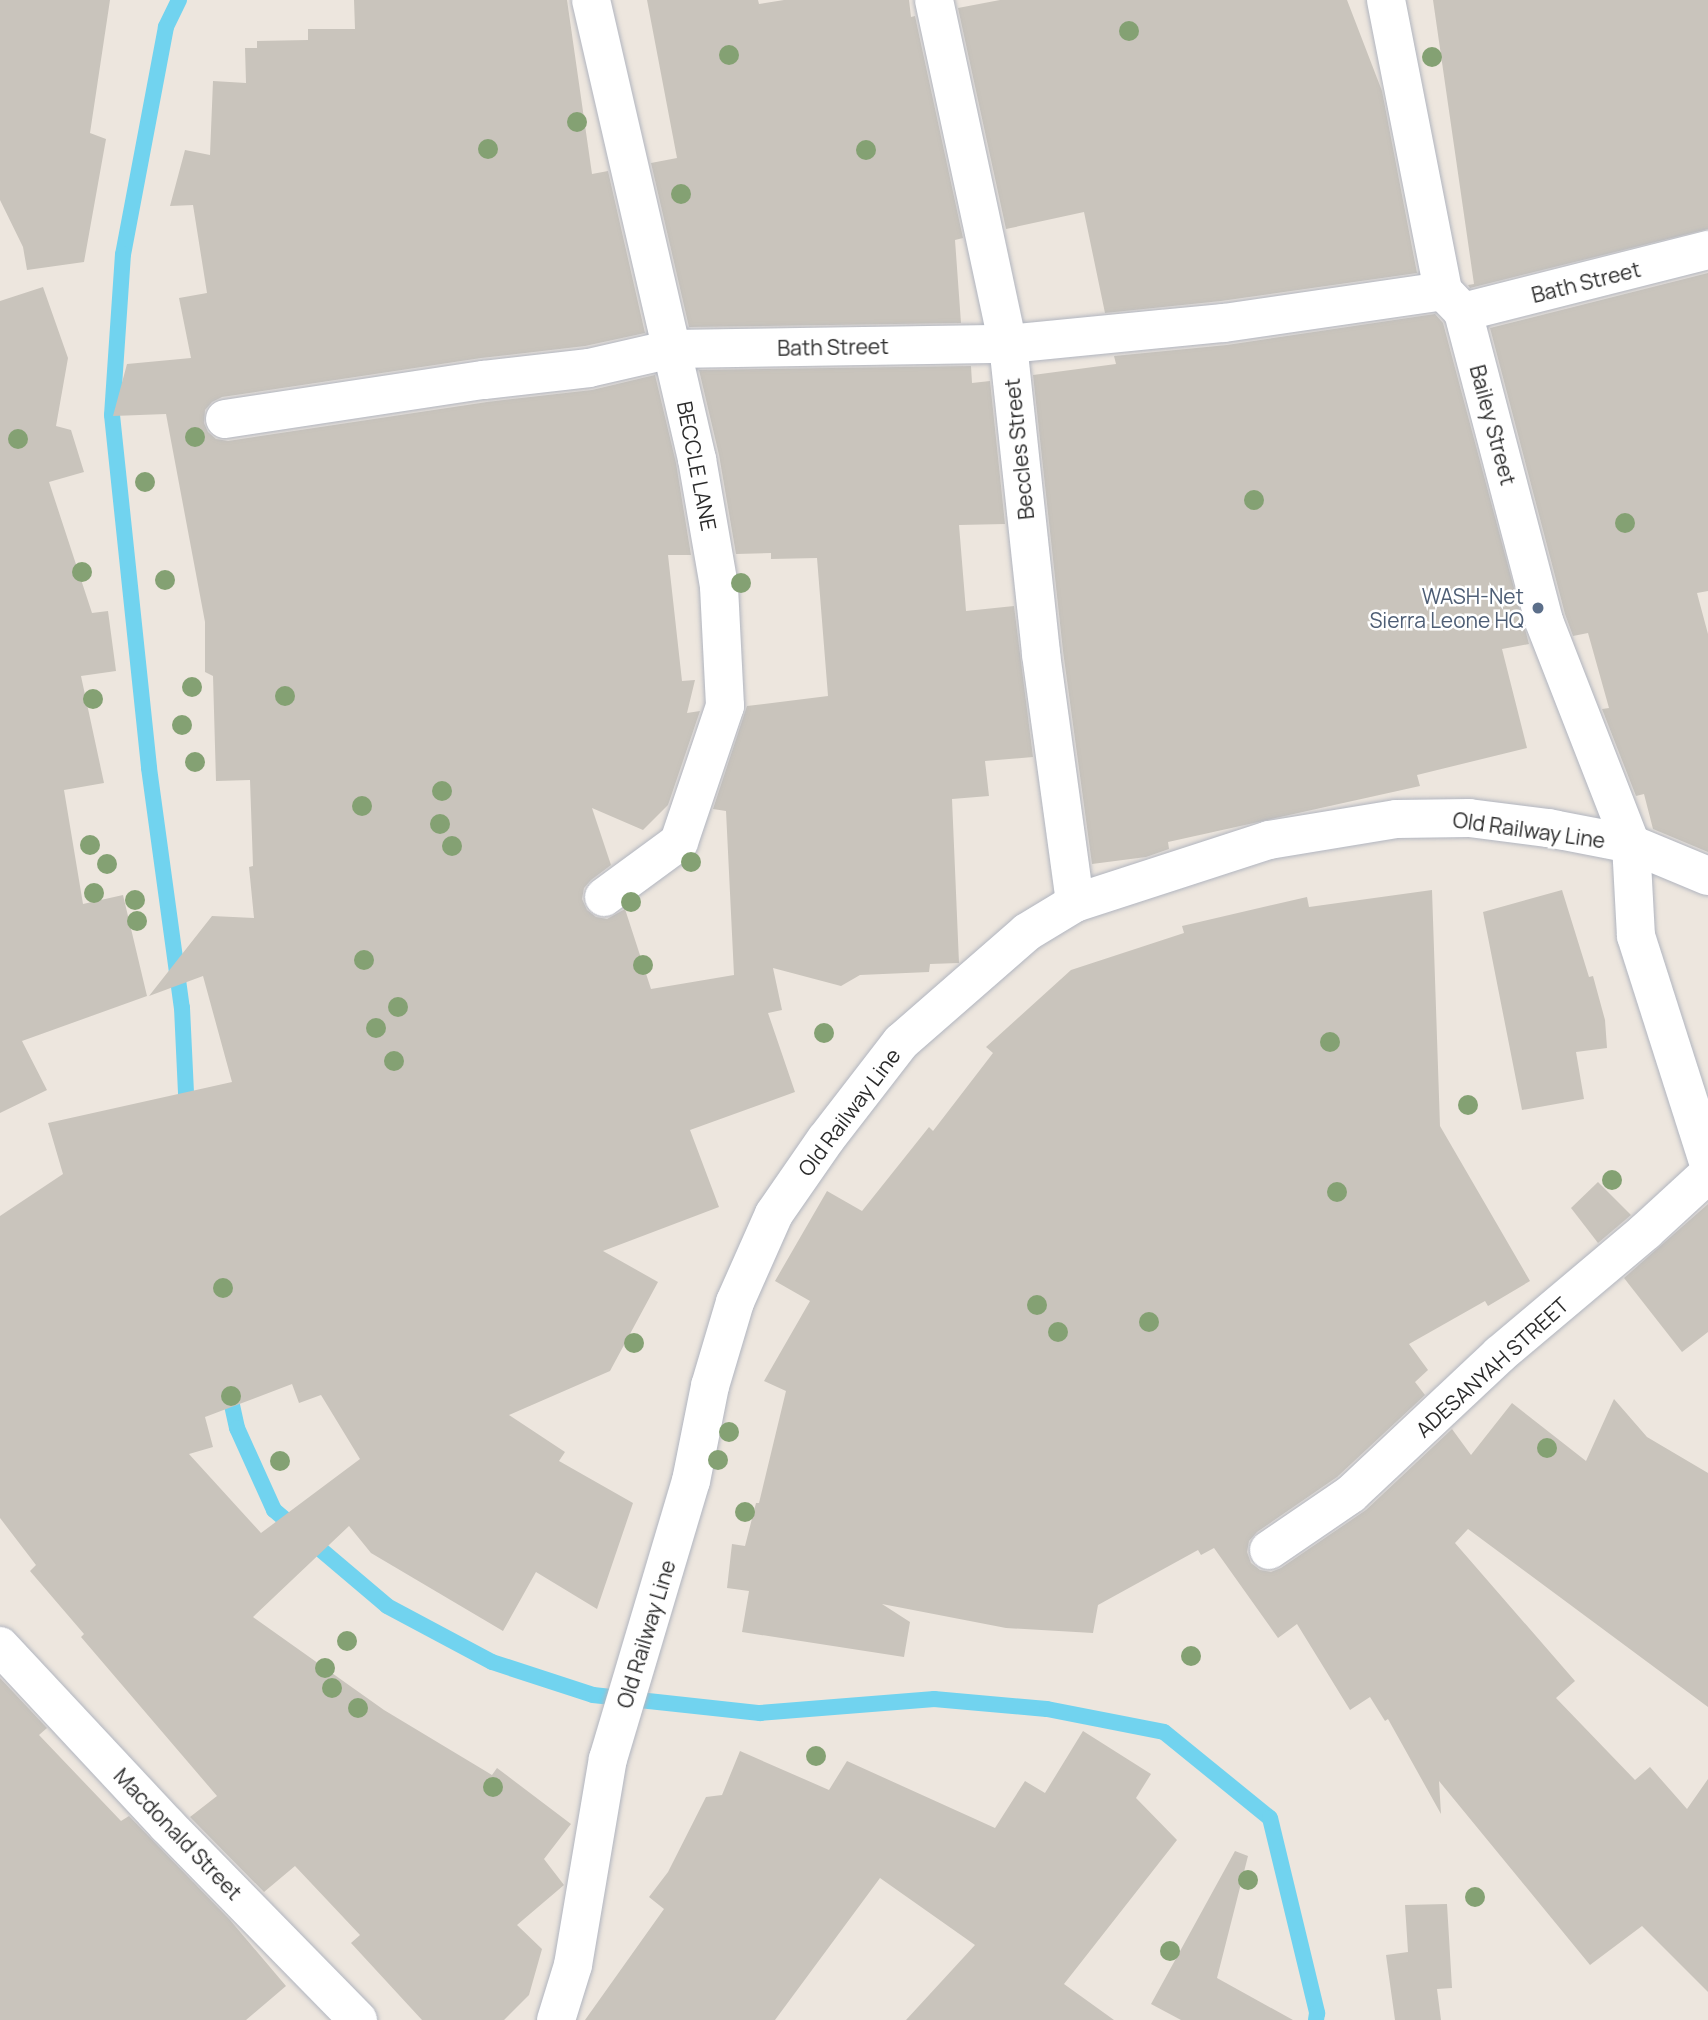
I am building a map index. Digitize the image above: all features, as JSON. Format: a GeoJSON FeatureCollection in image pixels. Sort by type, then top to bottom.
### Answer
{"type":"FeatureCollection","features":[{"type":"Feature","properties":{"kind":"street","name":"BECCLE LANE"},"geometry":{"type":"LineString","coordinates":[[591,0],[697,459],[719,587],[725,705],[703,762],[679,842],[604,897]]}},
{"type":"Feature","properties":{"kind":"street","name":"Beccles Street"},"geometry":{"type":"LineString","coordinates":[[934,0],[1008,344],[1041,654],[1075,904]]}},
{"type":"Feature","properties":{"kind":"street","name":"Bailey Street"},"geometry":{"type":"LineString","coordinates":[[1386,0],[1453,301],[1545,621],[1631,844],[1636,936],[1708,1162]]}},
{"type":"Feature","properties":{"kind":"street","name":"Bath Street"},"geometry":{"type":"LineString","coordinates":[[225,419],[484,380],[590,368],[672,349],[1008,344],[1453,301],[1708,250]]}},
{"type":"Feature","properties":{"kind":"street","name":"Old Railway Line"},"geometry":{"type":"LineString","coordinates":[[556,2020],[573,1965],[608,1759],[691,1482],[710,1386],[735,1302],[775,1214],[826,1139],[901,1042],[1027,932],[1075,904],[1269,841],[1396,818],[1469,818],[1548,828],[1631,844],[1708,876]]}},
{"type":"Feature","properties":{"kind":"street","name":"ADESANYAH STREET"},"geometry":{"type":"LineString","coordinates":[[1269,1550],[1351,1494],[1417,1435],[1500,1354],[1646,1231],[1708,1174]]}},
{"type":"Feature","properties":{"kind":"street","name":"Macdonald Street"},"geometry":{"type":"LineString","coordinates":[[0,1646],[167,1825],[358,2020]]}},
{"type":"Feature","properties":{"kind":"building"},"geometry":{"type":"Polygon","coordinates":[[[0,0],[110,0],[90,133],[106,139],[84,262],[27,270],[23,247],[0,200],[0,0]]]}},
{"type":"Feature","properties":{"kind":"building"},"geometry":{"type":"Polygon","coordinates":[[[354,0],[567,0],[592,174],[608,171],[645,333],[585,346],[481,358],[222,397],[212,402],[205,410],[204,423],[208,432],[216,439],[228,441],[487,402],[592,390],[655,375],[676,463],[691,555],[668,555],[682,681],[695,680],[687,713],[700,711],[668,805],[643,830],[592,808],[611,865],[584,888],[582,899],[587,910],[596,917],[607,919],[625,909],[651,989],[734,975],[726,811],[713,809],[747,706],[828,696],[817,558],[771,559],[771,553],[736,554],[719,455],[699,370],[971,366],[972,383],[990,381],[1005,524],[959,525],[966,611],[1014,606],[1033,757],[985,761],[989,796],[952,799],[959,963],[930,964],[929,972],[860,975],[841,986],[773,968],[782,1010],[768,1013],[795,1092],[690,1130],[719,1207],[603,1251],[658,1282],[610,1371],[509,1415],[565,1452],[559,1461],[633,1503],[597,1609],[536,1572],[503,1631],[371,1553],[349,1526],[253,1617],[384,1710],[492,1775],[497,1768],[571,1824],[544,1859],[564,1885],[517,1925],[542,1949],[529,1995],[504,2020],[422,2020],[351,1943],[360,1935],[295,1866],[264,1892],[190,1817],[217,1796],[81,1637],[84,1634],[30,1571],[36,1565],[0,1518],[0,1216],[63,1174],[48,1123],[232,1082],[203,976],[149,996],[212,916],[254,918],[249,867],[253,866],[250,780],[216,781],[213,676],[205,672],[205,622],[166,414],[113,416],[127,364],[191,358],[179,298],[207,293],[193,205],[170,206],[185,150],[210,155],[213,81],[246,83],[245,48],[257,48],[257,41],[308,40],[308,29],[355,29],[354,0]],[[292,1384],[205,1417],[213,1447],[189,1454],[261,1533],[360,1459],[321,1395],[299,1403],[292,1384]]]}},
{"type":"Feature","properties":{"kind":"building"},"geometry":{"type":"Polygon","coordinates":[[[647,0],[758,0],[759,4],[784,0],[909,0],[911,17],[915,16],[963,238],[955,240],[961,323],[689,327],[651,163],[677,158],[647,0]]]}},
{"type":"Feature","properties":{"kind":"building"},"geometry":{"type":"Polygon","coordinates":[[[1000,0],[1347,0],[1382,91],[1417,273],[1221,301],[1105,313],[1084,212],[1006,229],[958,8],[1000,0]]]}},
{"type":"Feature","properties":{"kind":"building"},"geometry":{"type":"Polygon","coordinates":[[[1433,0],[1708,0],[1708,229],[1470,288],[1468,285],[1474,284],[1433,0]]]}},
{"type":"Feature","properties":{"kind":"building"},"geometry":{"type":"Polygon","coordinates":[[[1708,273],[1708,591],[1697,593],[1708,634],[1708,852],[1653,829],[1644,794],[1636,796],[1602,709],[1609,708],[1588,633],[1573,636],[1565,614],[1490,328],[1708,273]]]}},
{"type":"Feature","properties":{"kind":"building"},"geometry":{"type":"Polygon","coordinates":[[[43,287],[68,358],[56,426],[71,430],[84,472],[49,482],[92,613],[108,611],[116,671],[81,676],[104,783],[64,790],[83,904],[123,895],[147,996],[22,1041],[47,1090],[0,1113],[0,301],[43,287]]]}},
{"type":"Feature","properties":{"kind":"building"},"geometry":{"type":"Polygon","coordinates":[[[1435,314],[1443,323],[1529,644],[1502,649],[1527,748],[1417,775],[1420,786],[1168,842],[1169,849],[1146,857],[1092,864],[1063,651],[1033,375],[1116,364],[1114,356],[1227,345],[1435,314]]]}},
{"type":"Feature","properties":{"kind":"building"},"geometry":{"type":"Polygon","coordinates":[[[1432,890],[1440,1126],[1530,1281],[1488,1306],[1485,1301],[1409,1344],[1428,1370],[1415,1382],[1425,1395],[1337,1477],[1257,1532],[1249,1541],[1247,1552],[1251,1563],[1260,1570],[1271,1572],[1281,1568],[1366,1510],[1452,1429],[1471,1455],[1512,1403],[1586,1461],[1614,1399],[1647,1437],[1708,1473],[1708,1707],[1468,1529],[1455,1543],[1575,1681],[1556,1698],[1635,1780],[1650,1767],[1687,1809],[1708,1779],[1708,1992],[1642,1926],[1590,1965],[1439,1781],[1441,1814],[1388,1719],[1385,1721],[1370,1697],[1350,1710],[1297,1624],[1278,1638],[1214,1548],[1201,1555],[1198,1550],[1098,1605],[1093,1633],[1006,1628],[882,1604],[910,1622],[904,1657],[742,1632],[749,1591],[727,1588],[732,1544],[745,1546],[756,1503],[759,1503],[786,1391],[764,1381],[810,1301],[775,1281],[827,1191],[862,1211],[929,1127],[933,1131],[993,1053],[986,1047],[1071,970],[1184,933],[1182,926],[1307,897],[1309,907],[1432,890]]]}},
{"type":"Feature","properties":{"kind":"building"},"geometry":{"type":"Polygon","coordinates":[[[1562,890],[1589,977],[1593,976],[1605,1020],[1607,1048],[1576,1052],[1584,1099],[1522,1110],[1483,912],[1562,890]]]}},
{"type":"Feature","properties":{"kind":"building"},"geometry":{"type":"Polygon","coordinates":[[[1598,1182],[1631,1215],[1598,1243],[1571,1208],[1598,1182]]]}},
{"type":"Feature","properties":{"kind":"building"},"geometry":{"type":"Polygon","coordinates":[[[1708,1204],[1708,1332],[1682,1352],[1624,1278],[1708,1204]]]}},
{"type":"Feature","properties":{"kind":"building"},"geometry":{"type":"Polygon","coordinates":[[[0,1678],[47,1728],[39,1735],[121,1821],[129,1816],[230,1920],[286,1986],[246,2020],[0,2020],[0,1678]]]}},
{"type":"Feature","properties":{"kind":"building"},"geometry":{"type":"Polygon","coordinates":[[[1083,1731],[1151,1774],[1136,1798],[1177,1840],[1064,1984],[1114,2020],[906,2020],[975,1945],[880,1878],[775,2020],[585,2020],[664,1909],[649,1897],[668,1872],[706,1797],[722,1795],[740,1751],[829,1790],[847,1761],[995,1828],[1025,1781],[1045,1793],[1083,1731]]]}},
{"type":"Feature","properties":{"kind":"building"},"geometry":{"type":"Polygon","coordinates":[[[1235,1851],[1248,1856],[1217,1978],[1293,2020],[1181,2020],[1151,2004],[1235,1851]]]}},
{"type":"Feature","properties":{"kind":"building"},"geometry":{"type":"Polygon","coordinates":[[[1447,1904],[1452,1988],[1437,1989],[1441,2020],[1395,2020],[1386,1955],[1408,1952],[1405,1905],[1447,1904]]]}},
{"type":"Feature","properties":{"kind":"waterway"},"geometry":{"type":"LineString","coordinates":[[179,0],[166,27],[123,254],[112,415],[149,768],[182,1008],[187,1113]]}},
{"type":"Feature","properties":{"kind":"waterway"},"geometry":{"type":"LineString","coordinates":[[228,1387],[237,1428],[274,1510],[387,1606],[492,1662],[593,1695],[760,1713],[934,1699],[1047,1709],[1164,1732],[1270,1818],[1317,2013],[1316,2020]]}},
{"type":"Feature","properties":{"kind":"place","name":"WASH-Net Sierra Leone HQ"},"geometry":{"type":"Point","coordinates":[1538,608]}}]}
